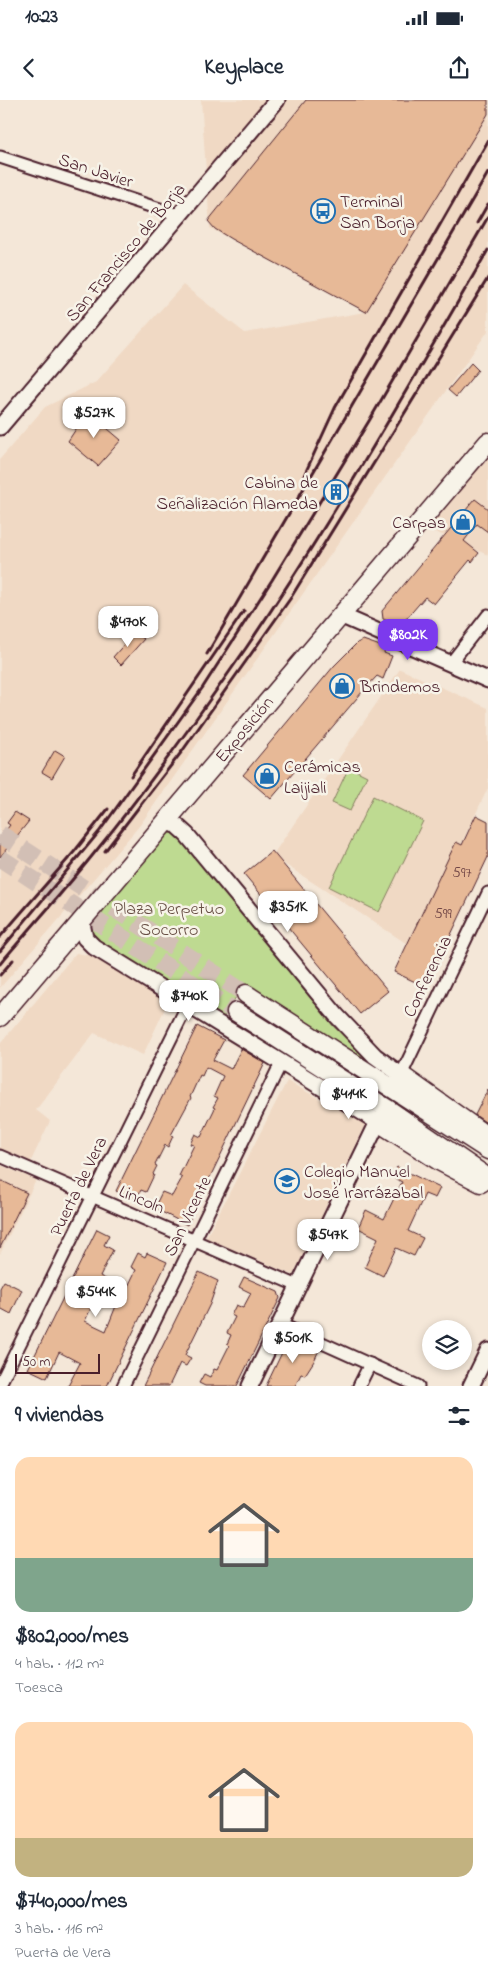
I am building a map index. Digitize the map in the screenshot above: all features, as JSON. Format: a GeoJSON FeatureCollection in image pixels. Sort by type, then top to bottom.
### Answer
{"type":"FeatureCollection","features":[{"type":"Feature","properties":{"kind":"main road","name":"Exposición"},"geometry":{"type":"LineString","coordinates":[[0,1017],[82,923],[340,615],[487,444]]}},
{"type":"Feature","properties":{"kind":"main road"},"geometry":{"type":"LineString","coordinates":[[246,994],[488,1150]]}},
{"type":"Feature","properties":{"kind":"main road"},"geometry":{"type":"LineString","coordinates":[[236,1012],[350,1085],[488,1178]]}},
{"type":"Feature","properties":{"kind":"main road"},"geometry":{"type":"LineString","coordinates":[[400,1075],[488,1137]]}},
{"type":"Feature","properties":{"kind":"main road"},"geometry":{"type":"LineString","coordinates":[[378,1122],[454,1170],[488,1186]]}},
{"type":"Feature","properties":{"kind":"street","name":"San Francisco de Borja"},"geometry":{"type":"LineString","coordinates":[[0,427],[277,100]]}},
{"type":"Feature","properties":{"kind":"street","name":"San Javier"},"geometry":{"type":"LineString","coordinates":[[0,157],[180,216]]}},
{"type":"Feature","properties":{"kind":"street"},"geometry":{"type":"LineString","coordinates":[[340,615],[488,680]]}},
{"type":"Feature","properties":{"kind":"street"},"geometry":{"type":"LineString","coordinates":[[450,664],[488,615]]}},
{"type":"Feature","properties":{"kind":"street"},"geometry":{"type":"LineString","coordinates":[[165,822],[176,825],[187,835],[337,1016],[375,1056],[400,1075]]}},
{"type":"Feature","properties":{"kind":"street","name":"Conferencia"},"geometry":{"type":"LineString","coordinates":[[400,1075],[484,911],[488,893]]}},
{"type":"Feature","properties":{"kind":"street"},"geometry":{"type":"LineString","coordinates":[[82,923],[85,938],[94,948],[282,1061],[378,1122],[250,1386]]}},
{"type":"Feature","properties":{"kind":"street","name":"Puerta de Vera"},"geometry":{"type":"LineString","coordinates":[[0,1384],[188,1004]]}},
{"type":"Feature","properties":{"kind":"street","name":"San Vicente"},"geometry":{"type":"LineString","coordinates":[[122,1386],[282,1061]]}},
{"type":"Feature","properties":{"kind":"street","name":"Lincoln"},"geometry":{"type":"LineString","coordinates":[[0,1156],[298,1286]]}},
{"type":"Feature","properties":{"kind":"street"},"geometry":{"type":"LineString","coordinates":[[280,1324],[418,1386]]}},
{"type":"Feature","properties":{"kind":"street"},"geometry":{"type":"LineString","coordinates":[[471,1386],[484,1370],[488,1351]]}},
{"type":"Feature","properties":{"kind":"street"},"geometry":{"type":"LineString","coordinates":[[359,1386],[370,1364]]}},
{"type":"Feature","properties":{"kind":"shaded area"},"geometry":{"type":"Polygon","coordinates":[[[201,100],[488,100],[488,331],[140,825],[0,988],[0,459],[45,407],[96,382],[183,285],[245,333],[365,312],[210,228],[201,100]]]}},
{"type":"Feature","properties":{"kind":"shaded area"},"geometry":{"type":"Polygon","coordinates":[[[488,453],[488,555],[426,528],[488,453]]]}},
{"type":"Feature","properties":{"kind":"shaded area"},"geometry":{"type":"Polygon","coordinates":[[[400,669],[488,708],[488,788],[412,947],[272,856],[400,669]]]}},
{"type":"Feature","properties":{"kind":"shaded area"},"geometry":{"type":"Polygon","coordinates":[[[76,953],[93,956],[168,1002],[143,1055],[94,1033],[36,1110],[50,1121],[30,1163],[0,1150],[0,1044],[76,953]]]}},
{"type":"Feature","properties":{"kind":"shaded area","name":"Colegio Manuel José Irarrázabal"},"geometry":{"type":"Polygon","coordinates":[[[287,1081],[366,1124],[293,1275],[206,1238],[287,1081]]]}},
{"type":"Feature","properties":{"kind":"shaded area"},"geometry":{"type":"Polygon","coordinates":[[[0,1165],[36,1180],[0,1254],[0,1165]]]}},
{"type":"Feature","properties":{"kind":"green space"},"geometry":{"type":"Polygon","coordinates":[[[349,767],[367,776],[350,811],[332,803],[349,767]]]}},
{"type":"Feature","properties":{"kind":"green space"},"geometry":{"type":"Polygon","coordinates":[[[373,796],[423,821],[379,912],[329,887],[373,796]]]}},
{"type":"Feature","properties":{"kind":"green space","name":"Plaza Perpetuo Socorro"},"geometry":{"type":"Polygon","coordinates":[[[164,833],[173,833],[181,840],[334,1027],[378,1066],[381,1073],[242,987],[222,1020],[92,942],[88,932],[91,917],[164,833]]]}},
{"type":"Feature","properties":{"kind":"building","name":"Terminal San Borja"},"geometry":{"type":"Polygon","coordinates":[[[306,100],[488,100],[488,114],[366,312],[231,239],[215,229],[208,221],[306,100]]]}},
{"type":"Feature","properties":{"kind":"building"},"geometry":{"type":"Polygon","coordinates":[[[471,363],[478,370],[456,397],[448,390],[471,363]]]}},
{"type":"Feature","properties":{"kind":"building"},"geometry":{"type":"Polygon","coordinates":[[[88,412],[121,440],[98,466],[68,441],[78,426],[76,425],[88,412]]]}},
{"type":"Feature","properties":{"kind":"building"},"geometry":{"type":"Polygon","coordinates":[[[475,499],[488,509],[488,532],[477,524],[464,541],[479,553],[472,562],[470,560],[434,604],[425,597],[400,626],[383,619],[382,611],[475,499]]]}},
{"type":"Feature","properties":{"kind":"building"},"geometry":{"type":"Polygon","coordinates":[[[135,632],[144,639],[121,665],[113,657],[135,632]]]}},
{"type":"Feature","properties":{"kind":"building"},"geometry":{"type":"Polygon","coordinates":[[[363,640],[386,648],[384,653],[392,656],[383,679],[377,676],[363,691],[271,799],[243,775],[334,666],[357,643],[363,640]]]}},
{"type":"Feature","properties":{"kind":"building"},"geometry":{"type":"Polygon","coordinates":[[[55,750],[65,756],[52,778],[42,772],[55,750]]]}},
{"type":"Feature","properties":{"kind":"building"},"geometry":{"type":"Polygon","coordinates":[[[15,812],[29,821],[0,857],[0,838],[10,825],[7,823],[15,812]]]}},
{"type":"Feature","properties":{"kind":"building"},"geometry":{"type":"Polygon","coordinates":[[[476,815],[488,821],[488,857],[426,987],[394,972],[456,842],[462,845],[476,815]]]}},
{"type":"Feature","properties":{"kind":"building"},"geometry":{"type":"Polygon","coordinates":[[[272,851],[388,991],[360,1014],[244,874],[272,851]]]}},
{"type":"Feature","properties":{"kind":"building"},"geometry":{"type":"Polygon","coordinates":[[[197,1026],[224,1040],[213,1060],[231,1069],[241,1049],[265,1063],[187,1225],[154,1208],[162,1192],[172,1196],[182,1178],[179,1176],[194,1145],[190,1144],[195,1134],[201,1137],[215,1108],[213,1107],[218,1098],[214,1096],[223,1076],[206,1067],[202,1076],[200,1075],[191,1098],[171,1135],[173,1136],[168,1147],[165,1145],[155,1165],[157,1166],[154,1175],[146,1192],[141,1190],[135,1201],[116,1191],[197,1026]]]}},
{"type":"Feature","properties":{"kind":"building"},"geometry":{"type":"Polygon","coordinates":[[[488,1089],[488,1124],[475,1115],[488,1089]]]}},
{"type":"Feature","properties":{"kind":"building"},"geometry":{"type":"Polygon","coordinates":[[[397,1167],[440,1188],[435,1198],[425,1194],[408,1231],[423,1238],[414,1256],[396,1248],[383,1276],[365,1267],[378,1238],[358,1228],[366,1210],[384,1219],[402,1182],[392,1177],[397,1167]]]}},
{"type":"Feature","properties":{"kind":"building"},"geometry":{"type":"Polygon","coordinates":[[[0,1180],[27,1193],[0,1248],[0,1180]]]}},
{"type":"Feature","properties":{"kind":"building"},"geometry":{"type":"Polygon","coordinates":[[[97,1229],[109,1235],[104,1245],[113,1250],[100,1276],[109,1281],[96,1306],[93,1304],[85,1321],[106,1331],[116,1306],[118,1307],[136,1270],[131,1267],[138,1253],[145,1257],[147,1253],[167,1262],[107,1386],[68,1386],[80,1363],[59,1352],[47,1378],[28,1369],[97,1229]]]}},
{"type":"Feature","properties":{"kind":"building"},"geometry":{"type":"Polygon","coordinates":[[[199,1272],[218,1281],[210,1304],[185,1355],[191,1358],[186,1366],[180,1363],[169,1386],[143,1386],[199,1272]]]}},
{"type":"Feature","properties":{"kind":"building"},"geometry":{"type":"Polygon","coordinates":[[[244,1277],[278,1292],[280,1298],[237,1386],[205,1386],[199,1383],[204,1374],[210,1377],[214,1369],[217,1370],[229,1346],[227,1344],[231,1335],[227,1333],[235,1317],[231,1315],[236,1305],[243,1308],[251,1293],[239,1287],[244,1277]]]}},
{"type":"Feature","properties":{"kind":"building"},"geometry":{"type":"Polygon","coordinates":[[[4,1281],[22,1290],[11,1314],[0,1308],[0,1288],[4,1281]]]}},
{"type":"Feature","properties":{"kind":"building"},"geometry":{"type":"Polygon","coordinates":[[[293,1338],[319,1350],[314,1361],[305,1375],[301,1374],[295,1386],[266,1386],[288,1340],[293,1338]]]}},
{"type":"Feature","properties":{"kind":"tunnel"},"geometry":{"type":"LineString","coordinates":[[0,834],[246,994]]}},
{"type":"Feature","properties":{"kind":"tunnel"},"geometry":{"type":"LineString","coordinates":[[0,858],[236,1012]]}},
{"type":"Feature","properties":{"kind":"railway"},"geometry":{"type":"LineString","coordinates":[[302,480],[335,408],[488,141]]}},
{"type":"Feature","properties":{"kind":"railway"},"geometry":{"type":"LineString","coordinates":[[207,654],[488,173]]}},
{"type":"Feature","properties":{"kind":"railway"},"geometry":{"type":"LineString","coordinates":[[477,223],[488,204]]}},
{"type":"Feature","properties":{"kind":"railway"},"geometry":{"type":"LineString","coordinates":[[0,951],[99,832],[203,687],[272,580],[369,421],[488,217]]}},
{"type":"Feature","properties":{"kind":"railway"},"geometry":{"type":"LineString","coordinates":[[0,964],[72,880],[135,802],[246,648],[310,551],[488,250]]}},
{"type":"Feature","properties":{"kind":"railway"},"geometry":{"type":"LineString","coordinates":[[105,851],[183,750],[290,599],[488,278]]}},
{"type":"Feature","properties":{"kind":"railway"},"geometry":{"type":"LineString","coordinates":[[131,776],[244,611]]}},
{"type":"Feature","properties":{"kind":"railway"},"geometry":{"type":"LineString","coordinates":[[0,937],[74,852],[108,809]]}},
{"type":"Feature","properties":{"kind":"railway"},"geometry":{"type":"LineString","coordinates":[[0,975],[13,960]]}},
{"type":"Feature","properties":{"kind":"place","name":"Terminal San Borja"},"geometry":{"type":"Point","coordinates":[323,211]}},
{"type":"Feature","properties":{"kind":"place","name":"Cabina de Señalización Alameda"},"geometry":{"type":"Point","coordinates":[336,492]}},
{"type":"Feature","properties":{"kind":"place","name":"Carpas"},"geometry":{"type":"Point","coordinates":[463,522]}},
{"type":"Feature","properties":{"kind":"place","name":"Brindemos"},"geometry":{"type":"Point","coordinates":[342,686]}},
{"type":"Feature","properties":{"kind":"place","name":"Cerámicas Laijiali"},"geometry":{"type":"Point","coordinates":[267,776]}},
{"type":"Feature","properties":{"kind":"place","name":"Colegio Manuel José Irarrázabal"},"geometry":{"type":"Point","coordinates":[287,1181]}}]}
